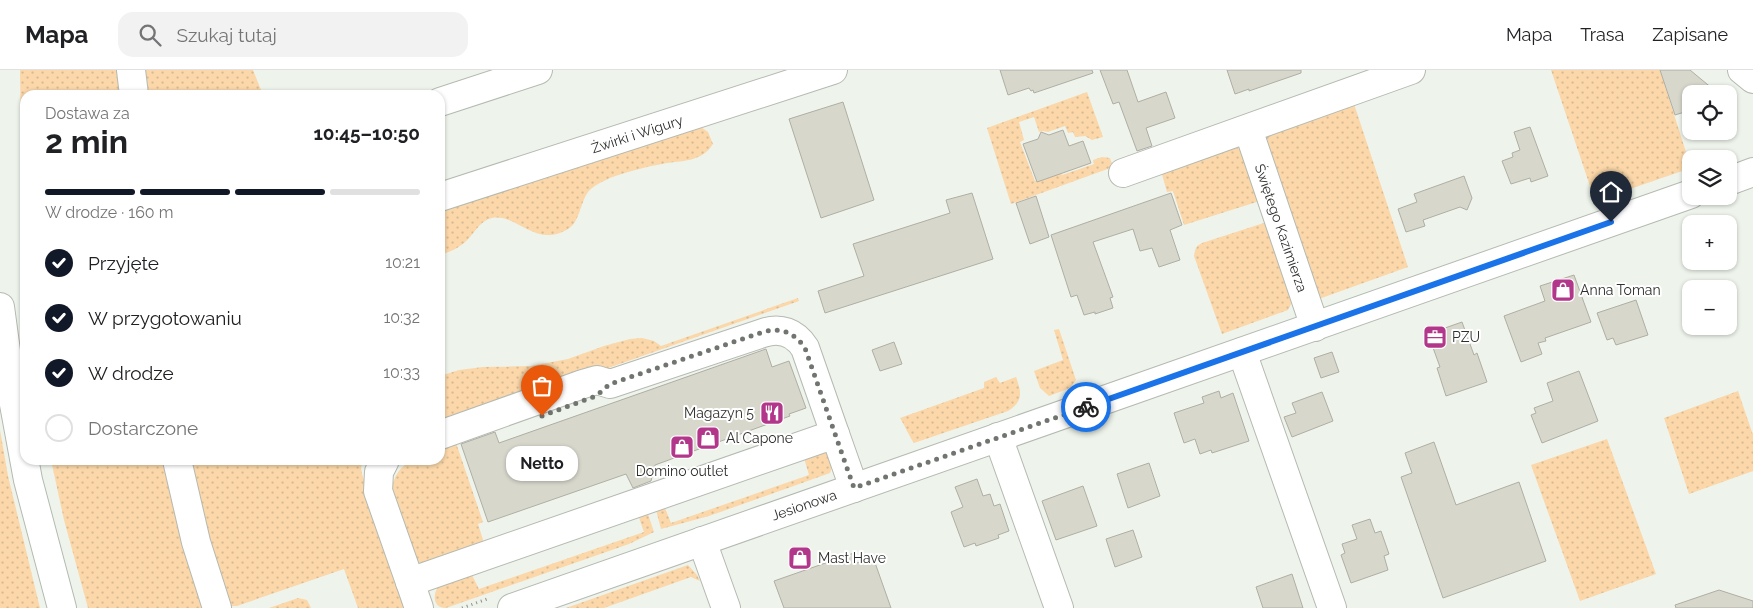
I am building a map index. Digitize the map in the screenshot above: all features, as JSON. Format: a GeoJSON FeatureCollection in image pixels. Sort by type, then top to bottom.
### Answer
{"type":"FeatureCollection","features":[{"type":"Feature","properties":{"kind":"main road"},"geometry":{"type":"LineString","coordinates":[[131,70],[133,90]]}},
{"type":"Feature","properties":{"kind":"main road"},"geometry":{"type":"LineString","coordinates":[[445,100],[538,70]]}},
{"type":"Feature","properties":{"kind":"main road","name":"Żwirki i Wigury"},"geometry":{"type":"LineString","coordinates":[[445,195],[834,70]]}},
{"type":"Feature","properties":{"kind":"main road"},"geometry":{"type":"LineString","coordinates":[[1123,174],[1411,70]]}},
{"type":"Feature","properties":{"kind":"main road"},"geometry":{"type":"LineString","coordinates":[[1742,70],[1753,79]]}},
{"type":"Feature","properties":{"kind":"main road","name":"Świętego Kazimierza"},"geometry":{"type":"LineString","coordinates":[[1248,129],[1315,327]]}},
{"type":"Feature","properties":{"kind":"main road"},"geometry":{"type":"LineString","coordinates":[[1737,178],[1753,172]]}},
{"type":"Feature","properties":{"kind":"main road","name":"Jesionowa"},"geometry":{"type":"LineString","coordinates":[[512,608],[546,602],[702,541],[1682,197]]}},
{"type":"Feature","properties":{"kind":"main road"},"geometry":{"type":"LineString","coordinates":[[0,308],[20,437]]}},
{"type":"Feature","properties":{"kind":"main road"},"geometry":{"type":"LineString","coordinates":[[495,433],[590,400],[610,384],[763,332],[785,331],[796,338],[805,348],[854,488]]}},
{"type":"Feature","properties":{"kind":"main road"},"geometry":{"type":"LineString","coordinates":[[1242,352],[1332,608]]}},
{"type":"Feature","properties":{"kind":"main road"},"geometry":{"type":"LineString","coordinates":[[445,433],[582,384],[597,380],[610,384]]}},
{"type":"Feature","properties":{"kind":"main road"},"geometry":{"type":"LineString","coordinates":[[410,582],[836,434]]}},
{"type":"Feature","properties":{"kind":"main road"},"geometry":{"type":"LineString","coordinates":[[998,437],[1059,608]]}},
{"type":"Feature","properties":{"kind":"main road"},"geometry":{"type":"LineString","coordinates":[[25,465],[62,608]]}},
{"type":"Feature","properties":{"kind":"main road"},"geometry":{"type":"LineString","coordinates":[[178,465],[196,542],[217,608]]}},
{"type":"Feature","properties":{"kind":"main road"},"geometry":{"type":"LineString","coordinates":[[382,465],[378,472],[378,491],[419,608]]}},
{"type":"Feature","properties":{"kind":"main road"},"geometry":{"type":"LineString","coordinates":[[702,541],[726,608]]}},
{"type":"Feature","properties":{"kind":"shaded area"},"geometry":{"type":"Polygon","coordinates":[[[20,70],[122,70],[124,90],[20,90],[20,70]]]}},
{"type":"Feature","properties":{"kind":"shaded area"},"geometry":{"type":"Polygon","coordinates":[[[140,70],[253,70],[261,90],[142,90],[140,70]]]}},
{"type":"Feature","properties":{"kind":"shaded area"},"geometry":{"type":"Polygon","coordinates":[[[1551,70],[1660,70],[1685,150],[1682,150],[1682,171],[1595,201],[1551,70]]]}},
{"type":"Feature","properties":{"kind":"shaded area"},"geometry":{"type":"Polygon","coordinates":[[[1087,92],[1103,137],[1092,140],[1085,136],[1075,137],[1073,132],[1068,133],[1065,126],[1048,132],[1039,132],[1034,117],[1019,122],[1024,140],[1020,142],[1035,181],[1060,171],[1062,175],[1094,164],[1093,160],[1102,157],[1110,158],[1113,167],[1011,204],[987,128],[1087,92]]]}},
{"type":"Feature","properties":{"kind":"shaded area"},"geometry":{"type":"Polygon","coordinates":[[[1354,104],[1408,267],[1316,300],[1265,137],[1268,134],[1354,104]]]}},
{"type":"Feature","properties":{"kind":"shaded area"},"geometry":{"type":"Polygon","coordinates":[[[698,125],[708,132],[713,144],[703,155],[697,158],[629,172],[598,184],[585,196],[572,226],[557,234],[546,235],[536,233],[510,220],[492,218],[480,225],[468,240],[445,253],[445,210],[698,125]]]}},
{"type":"Feature","properties":{"kind":"shaded area"},"geometry":{"type":"Polygon","coordinates":[[[1233,146],[1247,152],[1263,200],[1184,225],[1173,191],[1167,192],[1161,171],[1233,146]]]}},
{"type":"Feature","properties":{"kind":"shaded area"},"geometry":{"type":"Polygon","coordinates":[[[1270,221],[1295,297],[1288,310],[1222,334],[1194,256],[1195,250],[1202,243],[1270,221]]]}},
{"type":"Feature","properties":{"kind":"shaded area"},"geometry":{"type":"Polygon","coordinates":[[[798,298],[799,301],[445,425],[445,374],[459,370],[483,367],[531,366],[568,359],[630,339],[642,338],[654,341],[661,346],[798,298]]]}},
{"type":"Feature","properties":{"kind":"shaded area"},"geometry":{"type":"Polygon","coordinates":[[[1059,329],[1076,380],[1070,388],[1049,396],[1040,388],[1034,371],[1063,360],[1054,330],[1059,329]]]}},
{"type":"Feature","properties":{"kind":"shaded area"},"geometry":{"type":"Polygon","coordinates":[[[996,377],[1000,383],[1016,377],[1020,396],[1013,407],[1008,411],[914,443],[900,418],[984,388],[984,382],[996,377]]]}},
{"type":"Feature","properties":{"kind":"shaded area"},"geometry":{"type":"Polygon","coordinates":[[[1738,391],[1753,435],[1753,471],[1689,494],[1664,418],[1738,391]]]}},
{"type":"Feature","properties":{"kind":"shaded area"},"geometry":{"type":"Polygon","coordinates":[[[0,430],[8,476],[40,608],[0,608],[0,430]]]}},
{"type":"Feature","properties":{"kind":"shaded area"},"geometry":{"type":"Polygon","coordinates":[[[454,437],[483,522],[478,524],[484,543],[420,564],[414,560],[391,491],[392,486],[398,472],[405,465],[445,465],[445,443],[454,437]]]}},
{"type":"Feature","properties":{"kind":"shaded area"},"geometry":{"type":"Polygon","coordinates":[[[1607,439],[1656,574],[1580,601],[1531,465],[1607,439]]]}},
{"type":"Feature","properties":{"kind":"shaded area"},"geometry":{"type":"Polygon","coordinates":[[[824,452],[831,461],[830,473],[709,516],[661,529],[656,510],[665,508],[671,523],[809,475],[804,458],[824,452]]]}},
{"type":"Feature","properties":{"kind":"shaded area"},"geometry":{"type":"Polygon","coordinates":[[[52,465],[169,465],[207,608],[88,608],[64,520],[52,465]]]}},
{"type":"Feature","properties":{"kind":"shaded area"},"geometry":{"type":"Polygon","coordinates":[[[187,465],[362,465],[362,474],[407,608],[358,608],[344,569],[237,606],[227,606],[187,465]]]}},
{"type":"Feature","properties":{"kind":"shaded area"},"geometry":{"type":"Polygon","coordinates":[[[648,514],[654,532],[629,544],[446,608],[439,606],[435,601],[438,587],[472,575],[479,589],[644,532],[638,515],[648,514]]]}},
{"type":"Feature","properties":{"kind":"shaded area"},"geometry":{"type":"Polygon","coordinates":[[[688,565],[700,581],[691,577],[604,608],[566,608],[688,565]]]}},
{"type":"Feature","properties":{"kind":"shaded area"},"geometry":{"type":"Polygon","coordinates":[[[298,598],[307,600],[311,608],[269,608],[298,598]]]}},
{"type":"Feature","properties":{"kind":"building"},"geometry":{"type":"Polygon","coordinates":[[[1000,70],[1092,70],[1093,73],[1034,93],[1029,88],[1008,95],[1000,70]]]}},
{"type":"Feature","properties":{"kind":"building"},"geometry":{"type":"Polygon","coordinates":[[[1100,70],[1127,70],[1138,102],[1166,92],[1175,118],[1146,128],[1152,146],[1137,151],[1119,102],[1113,104],[1100,70]]]}},
{"type":"Feature","properties":{"kind":"building"},"geometry":{"type":"Polygon","coordinates":[[[1227,70],[1301,70],[1301,73],[1235,94],[1227,70]]]}},
{"type":"Feature","properties":{"kind":"building"},"geometry":{"type":"Polygon","coordinates":[[[1660,70],[1690,70],[1708,85],[1682,85],[1682,113],[1675,115],[1660,70]]]}},
{"type":"Feature","properties":{"kind":"building"},"geometry":{"type":"Polygon","coordinates":[[[843,102],[874,200],[821,218],[789,119],[843,102]]]}},
{"type":"Feature","properties":{"kind":"building"},"geometry":{"type":"Polygon","coordinates":[[[1530,127],[1548,176],[1531,182],[1530,178],[1511,184],[1502,161],[1513,157],[1512,153],[1520,150],[1514,132],[1530,127]]]}},
{"type":"Feature","properties":{"kind":"building"},"geometry":{"type":"Polygon","coordinates":[[[1063,130],[1069,146],[1083,141],[1091,163],[1037,182],[1023,144],[1038,139],[1041,132],[1049,135],[1063,130]]]}},
{"type":"Feature","properties":{"kind":"building"},"geometry":{"type":"Polygon","coordinates":[[[1464,176],[1472,198],[1467,210],[1460,207],[1423,220],[1425,226],[1406,232],[1398,209],[1417,202],[1414,194],[1464,176]]]}},
{"type":"Feature","properties":{"kind":"building"},"geometry":{"type":"Polygon","coordinates":[[[972,193],[993,259],[825,313],[818,291],[864,276],[853,244],[950,213],[946,200],[972,193]]]}},
{"type":"Feature","properties":{"kind":"building"},"geometry":{"type":"Polygon","coordinates":[[[1171,193],[1182,225],[1170,230],[1180,260],[1159,267],[1152,248],[1140,251],[1133,229],[1093,242],[1113,297],[1110,298],[1113,308],[1095,314],[1095,312],[1084,315],[1077,295],[1071,297],[1051,235],[1171,193]]]}},
{"type":"Feature","properties":{"kind":"building"},"geometry":{"type":"Polygon","coordinates":[[[1036,196],[1049,237],[1030,244],[1016,203],[1036,196]]]}},
{"type":"Feature","properties":{"kind":"building"},"geometry":{"type":"Polygon","coordinates":[[[1574,275],[1591,322],[1545,338],[1546,341],[1538,343],[1542,354],[1521,362],[1504,316],[1545,301],[1540,286],[1574,275]]]}},
{"type":"Feature","properties":{"kind":"building"},"geometry":{"type":"Polygon","coordinates":[[[1636,300],[1648,335],[1616,345],[1613,338],[1607,340],[1597,313],[1636,300]]]}},
{"type":"Feature","properties":{"kind":"building"},"geometry":{"type":"Polygon","coordinates":[[[1462,322],[1474,355],[1477,353],[1487,382],[1446,396],[1437,368],[1440,367],[1428,334],[1462,322]]]}},
{"type":"Feature","properties":{"kind":"building"},"geometry":{"type":"Polygon","coordinates":[[[894,342],[902,364],[880,371],[872,350],[894,342]]]}},
{"type":"Feature","properties":{"kind":"building"},"geometry":{"type":"Polygon","coordinates":[[[766,349],[772,367],[789,361],[806,408],[789,414],[790,416],[655,465],[651,481],[633,488],[626,474],[488,522],[461,444],[495,432],[499,443],[766,349]]]}},
{"type":"Feature","properties":{"kind":"building"},"geometry":{"type":"Polygon","coordinates":[[[1332,352],[1339,372],[1321,378],[1314,358],[1332,352]]]}},
{"type":"Feature","properties":{"kind":"building"},"geometry":{"type":"Polygon","coordinates":[[[1579,371],[1598,421],[1542,443],[1531,415],[1536,413],[1534,408],[1553,401],[1547,383],[1579,371]]]}},
{"type":"Feature","properties":{"kind":"building"},"geometry":{"type":"Polygon","coordinates":[[[1219,391],[1221,398],[1233,393],[1249,441],[1212,453],[1211,450],[1200,454],[1195,439],[1184,443],[1174,413],[1204,403],[1202,397],[1219,391]]]}},
{"type":"Feature","properties":{"kind":"building"},"geometry":{"type":"Polygon","coordinates":[[[1322,392],[1333,421],[1292,437],[1284,417],[1296,413],[1292,403],[1322,392]]]}},
{"type":"Feature","properties":{"kind":"building"},"geometry":{"type":"Polygon","coordinates":[[[1434,442],[1456,505],[1519,482],[1546,561],[1443,598],[1401,477],[1412,473],[1405,453],[1434,442]]]}},
{"type":"Feature","properties":{"kind":"building"},"geometry":{"type":"Polygon","coordinates":[[[1149,463],[1160,496],[1128,508],[1117,474],[1149,463]]]}},
{"type":"Feature","properties":{"kind":"building"},"geometry":{"type":"Polygon","coordinates":[[[977,479],[983,496],[990,494],[994,506],[1000,504],[1009,531],[998,535],[999,538],[976,546],[975,543],[964,547],[951,512],[963,507],[955,487],[977,479]]]}},
{"type":"Feature","properties":{"kind":"building"},"geometry":{"type":"Polygon","coordinates":[[[1083,486],[1097,526],[1056,540],[1042,501],[1083,486]]]}},
{"type":"Feature","properties":{"kind":"building"},"geometry":{"type":"Polygon","coordinates":[[[1370,519],[1375,533],[1381,531],[1389,554],[1384,556],[1388,570],[1351,583],[1341,555],[1345,553],[1342,544],[1357,539],[1352,525],[1370,519]]]}},
{"type":"Feature","properties":{"kind":"building"},"geometry":{"type":"Polygon","coordinates":[[[1133,530],[1142,557],[1115,567],[1106,539],[1133,530]]]}},
{"type":"Feature","properties":{"kind":"building"},"geometry":{"type":"Polygon","coordinates":[[[854,553],[857,563],[873,557],[891,608],[784,608],[774,581],[854,553]]]}},
{"type":"Feature","properties":{"kind":"building"},"geometry":{"type":"Polygon","coordinates":[[[1292,574],[1303,608],[1263,608],[1256,587],[1292,574]]]}},
{"type":"Feature","properties":{"kind":"building"},"geometry":{"type":"Polygon","coordinates":[[[1719,590],[1753,601],[1753,608],[1676,608],[1675,605],[1719,590]]]}},
{"type":"Feature","properties":{"kind":"way so far"},"geometry":{"type":"LineString","coordinates":[[542,416],[590,400],[610,384],[770,330],[785,331],[792,334],[805,348],[854,488],[1086,407]]}},
{"type":"Feature","properties":{"kind":"place","name":"Anna Toman"},"geometry":{"type":"Point","coordinates":[1563,290]}},
{"type":"Feature","properties":{"kind":"place","name":"PZU"},"geometry":{"type":"Point","coordinates":[1435,337]}},
{"type":"Feature","properties":{"kind":"place","name":"Magazyn 5"},"geometry":{"type":"Point","coordinates":[772,413]}},
{"type":"Feature","properties":{"kind":"place","name":"Netto"},"geometry":{"type":"Point","coordinates":[542,416]}},
{"type":"Feature","properties":{"kind":"place","name":"Al Capone"},"geometry":{"type":"Point","coordinates":[708,438]}},
{"type":"Feature","properties":{"kind":"place","name":"Domino outlet"},"geometry":{"type":"Point","coordinates":[682,447]}},
{"type":"Feature","properties":{"kind":"place","name":"Mast Have"},"geometry":{"type":"Point","coordinates":[800,558]}},
{"type":"Feature","properties":{"kind":"route"},"geometry":{"type":"LineString","coordinates":[[1086,407],[1611,222]]}}]}
